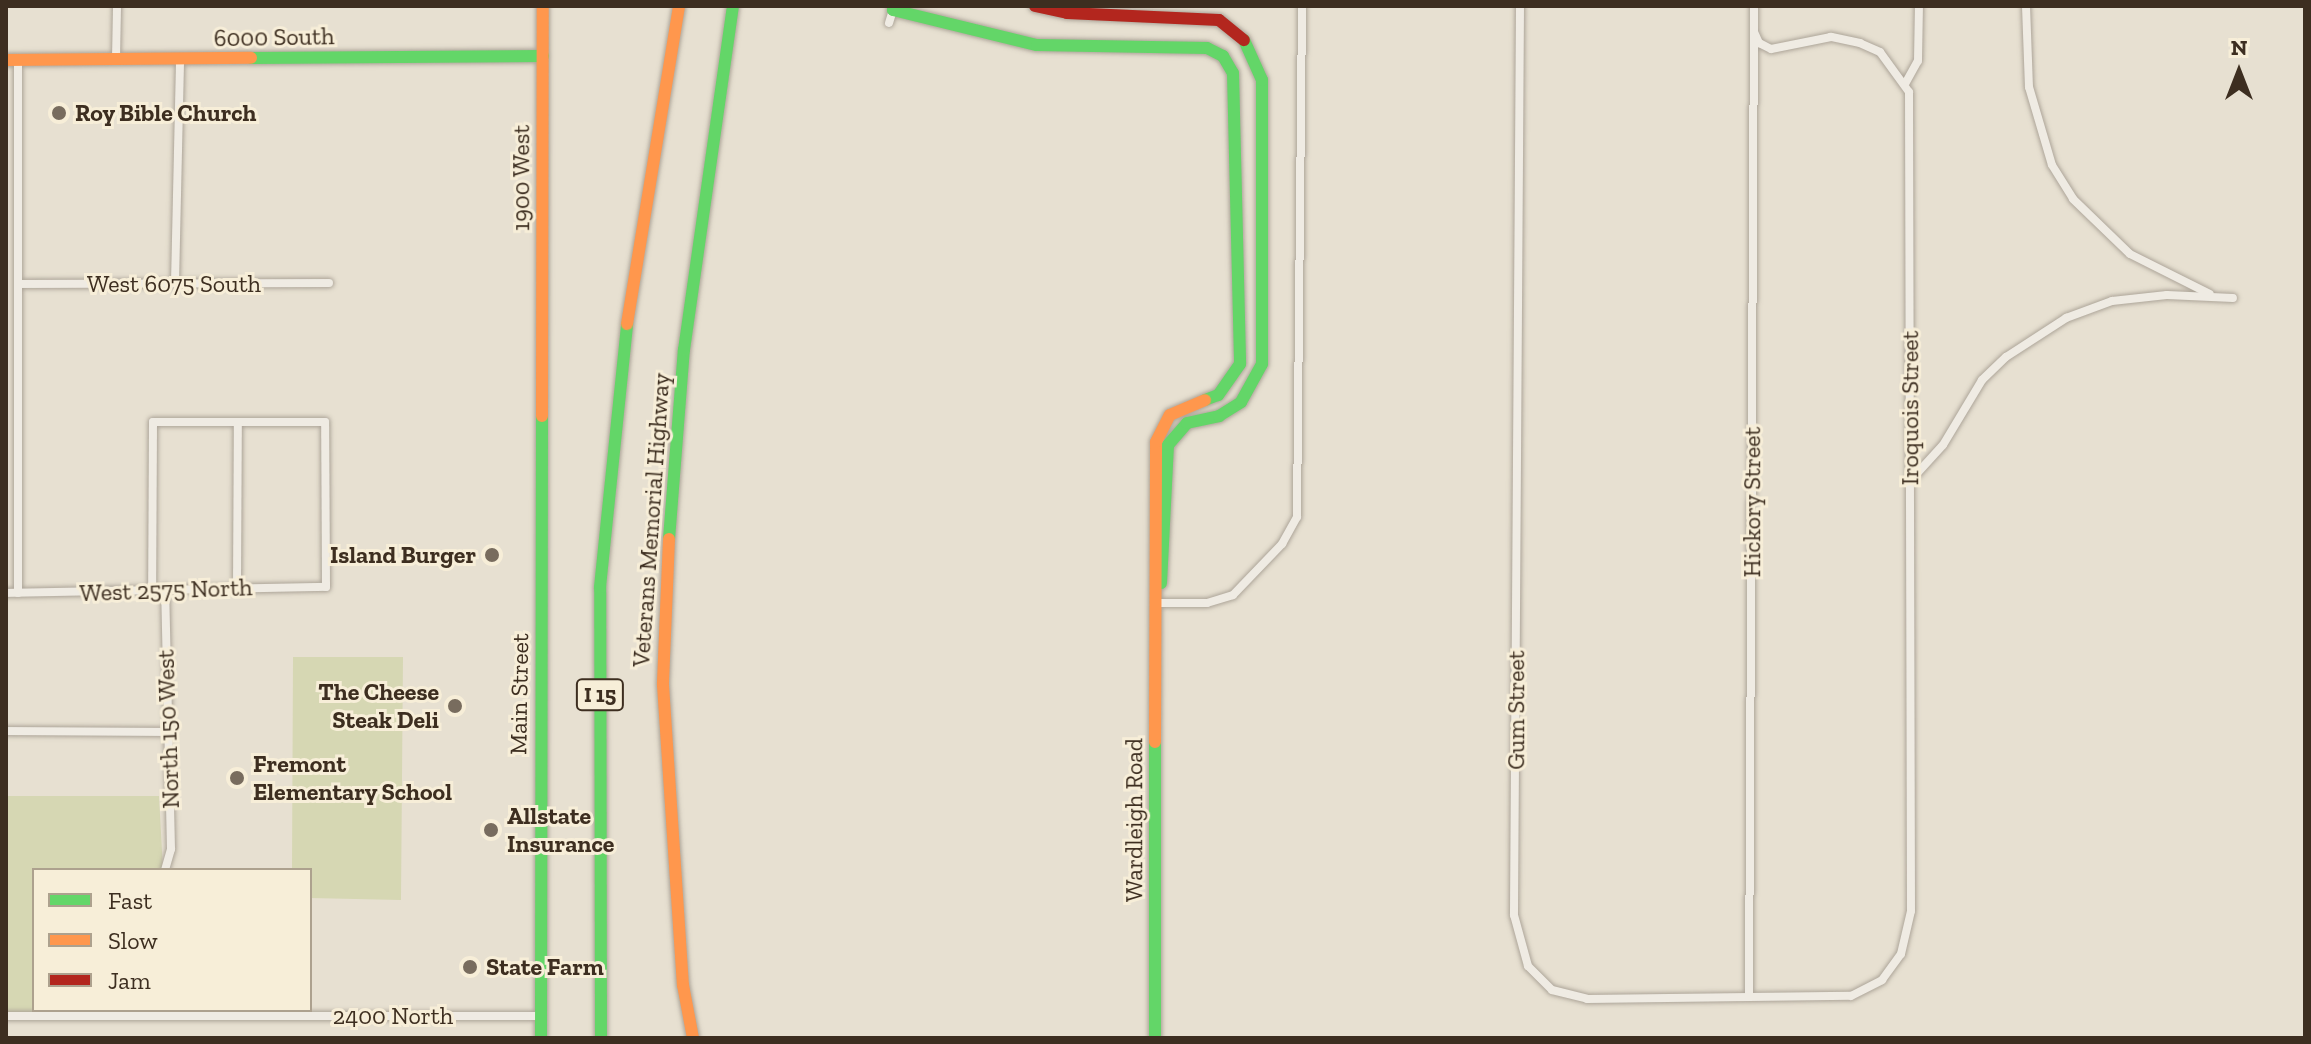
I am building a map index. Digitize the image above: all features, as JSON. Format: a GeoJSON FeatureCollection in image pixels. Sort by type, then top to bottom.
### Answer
{"type":"FeatureCollection","features":[{"type":"Feature","properties":{"kind":"main road","name":"1900 West"},"geometry":{"type":"LineString","coordinates":[[542,350],[543,6]]}},
{"type":"Feature","properties":{"kind":"main road","name":"Veterans Memorial Highway"},"geometry":{"type":"LineString","coordinates":[[601,1038],[600,587],[622,353],[679,6]]}},
{"type":"Feature","properties":{"kind":"main road","name":"Veterans Memorial Highway"},"geometry":{"type":"LineString","coordinates":[[693,1038],[683,985],[670,816],[663,685],[666,573],[684,350],[728,68],[733,6]]}},
{"type":"Feature","properties":{"kind":"main road"},"geometry":{"type":"LineString","coordinates":[[728,68],[744,6]]}},
{"type":"Feature","properties":{"kind":"main road"},"geometry":{"type":"LineString","coordinates":[[1035,6],[1067,13],[1219,20],[1241,34],[1262,80],[1262,364],[1241,402],[1219,416],[1187,423],[1168,445],[1165,559],[1156,603]]}},
{"type":"Feature","properties":{"kind":"main road"},"geometry":{"type":"LineString","coordinates":[[892,13],[1037,45],[1207,48],[1231,67],[1241,357],[1224,390],[1176,410],[1157,436],[1156,603]]}},
{"type":"Feature","properties":{"kind":"main road","name":"6000 South"},"geometry":{"type":"LineString","coordinates":[[12,60],[543,56]]}},
{"type":"Feature","properties":{"kind":"main road","name":"Main Street"},"geometry":{"type":"LineString","coordinates":[[541,1038],[542,350]]}},
{"type":"Feature","properties":{"kind":"main road","name":"Wardleigh Road"},"geometry":{"type":"LineString","coordinates":[[1155,1038],[1156,603]]}},
{"type":"Feature","properties":{"kind":"street"},"geometry":{"type":"LineString","coordinates":[[116,59],[117,6]]}},
{"type":"Feature","properties":{"kind":"street"},"geometry":{"type":"LineString","coordinates":[[1156,603],[1207,603],[1233,595],[1282,544],[1297,517],[1302,6]]}},
{"type":"Feature","properties":{"kind":"street","name":"Gum Street"},"geometry":{"type":"LineString","coordinates":[[1520,6],[1514,915],[1528,966],[1552,990],[1587,999],[1851,996],[1882,980],[1901,954],[1911,911]]}},
{"type":"Feature","properties":{"kind":"street","name":"Hickory Street"},"geometry":{"type":"LineString","coordinates":[[1749,997],[1754,6]]}},
{"type":"Feature","properties":{"kind":"street"},"geometry":{"type":"LineString","coordinates":[[1754,32],[1759,43],[1771,49],[1831,37],[1860,43],[1880,52],[1905,84],[1918,61],[1919,6]]}},
{"type":"Feature","properties":{"kind":"street"},"geometry":{"type":"LineString","coordinates":[[2026,6],[2029,87],[2038,125],[2073,199],[2130,254],[2216,297]]}},
{"type":"Feature","properties":{"kind":"street"},"geometry":{"type":"LineString","coordinates":[[12,60],[19,284],[18,593]]}},
{"type":"Feature","properties":{"kind":"street"},"geometry":{"type":"LineString","coordinates":[[175,283],[180,60]]}},
{"type":"Feature","properties":{"kind":"street","name":"Iroquois Street"},"geometry":{"type":"LineString","coordinates":[[1905,84],[1911,911]]}},
{"type":"Feature","properties":{"kind":"street","name":"West 6075 South"},"geometry":{"type":"LineString","coordinates":[[19,284],[329,283]]}},
{"type":"Feature","properties":{"kind":"street"},"geometry":{"type":"LineString","coordinates":[[1910,480],[1943,445],[1982,380],[2037,334],[2112,301],[2233,298]]}},
{"type":"Feature","properties":{"kind":"street"},"geometry":{"type":"LineString","coordinates":[[152,587],[153,422],[238,422],[237,587]]}},
{"type":"Feature","properties":{"kind":"street","name":"West 2575 North"},"geometry":{"type":"LineString","coordinates":[[6,593],[152,587],[326,587],[325,422],[238,422]]}},
{"type":"Feature","properties":{"kind":"street","name":"North 150 West"},"geometry":{"type":"LineString","coordinates":[[165,588],[171,849],[166,868]]}},
{"type":"Feature","properties":{"kind":"street"},"geometry":{"type":"LineString","coordinates":[[6,731],[170,732]]}},
{"type":"Feature","properties":{"kind":"street","name":"2400 North"},"geometry":{"type":"LineString","coordinates":[[6,1016],[80,1013],[540,1016]]}},
{"type":"Feature","properties":{"kind":"green space"},"geometry":{"type":"Polygon","coordinates":[[[293,657],[403,657],[401,900],[312,898],[312,868],[292,868],[293,657]]]}},
{"type":"Feature","properties":{"kind":"green space"},"geometry":{"type":"Polygon","coordinates":[[[6,796],[159,796],[163,868],[32,868],[32,1012],[6,1012],[6,796]]]}},
{"type":"Feature","properties":{"kind":"traffic: fast"},"geometry":{"type":"LineString","coordinates":[[669,539],[684,350],[733,6]]}},
{"type":"Feature","properties":{"kind":"traffic: fast"},"geometry":{"type":"LineString","coordinates":[[894,6],[893,10],[1037,45],[1207,48],[1223,56],[1233,73],[1240,364],[1218,395],[1205,400]]}},
{"type":"Feature","properties":{"kind":"traffic: fast"},"geometry":{"type":"LineString","coordinates":[[1161,583],[1168,445],[1187,423],[1219,416],[1241,402],[1262,364],[1262,80],[1244,40]]}},
{"type":"Feature","properties":{"kind":"traffic: fast"},"geometry":{"type":"LineString","coordinates":[[251,58],[543,56]]}},
{"type":"Feature","properties":{"kind":"traffic: fast"},"geometry":{"type":"LineString","coordinates":[[601,1038],[600,587],[627,324]]}},
{"type":"Feature","properties":{"kind":"traffic: fast"},"geometry":{"type":"LineString","coordinates":[[541,1038],[542,416]]}},
{"type":"Feature","properties":{"kind":"traffic: fast"},"geometry":{"type":"LineString","coordinates":[[1155,742],[1155,1038]]}},
{"type":"Feature","properties":{"kind":"traffic: slow"},"geometry":{"type":"LineString","coordinates":[[542,416],[543,6]]}},
{"type":"Feature","properties":{"kind":"traffic: slow"},"geometry":{"type":"LineString","coordinates":[[627,324],[679,6]]}},
{"type":"Feature","properties":{"kind":"traffic: slow"},"geometry":{"type":"LineString","coordinates":[[6,60],[251,58]]}},
{"type":"Feature","properties":{"kind":"traffic: slow"},"geometry":{"type":"LineString","coordinates":[[1155,742],[1156,442],[1170,415],[1205,400]]}},
{"type":"Feature","properties":{"kind":"traffic: slow"},"geometry":{"type":"LineString","coordinates":[[669,539],[663,685],[683,985],[693,1038]]}},
{"type":"Feature","properties":{"kind":"traffic: jam"},"geometry":{"type":"LineString","coordinates":[[1035,6],[1067,13],[1219,20],[1244,40]]}},
{"type":"Feature","properties":{"kind":"place","name":"Roy Bible Church"},"geometry":{"type":"Point","coordinates":[59,113]}},
{"type":"Feature","properties":{"kind":"place","name":"Island Burger"},"geometry":{"type":"Point","coordinates":[492,555]}},
{"type":"Feature","properties":{"kind":"place","name":"The Cheese Steak Deli"},"geometry":{"type":"Point","coordinates":[455,706]}},
{"type":"Feature","properties":{"kind":"place","name":"Fremont Elementary School"},"geometry":{"type":"Point","coordinates":[237,778]}},
{"type":"Feature","properties":{"kind":"place","name":"Allstate Insurance"},"geometry":{"type":"Point","coordinates":[491,830]}},
{"type":"Feature","properties":{"kind":"place","name":"State Farm"},"geometry":{"type":"Point","coordinates":[470,967]}}]}
